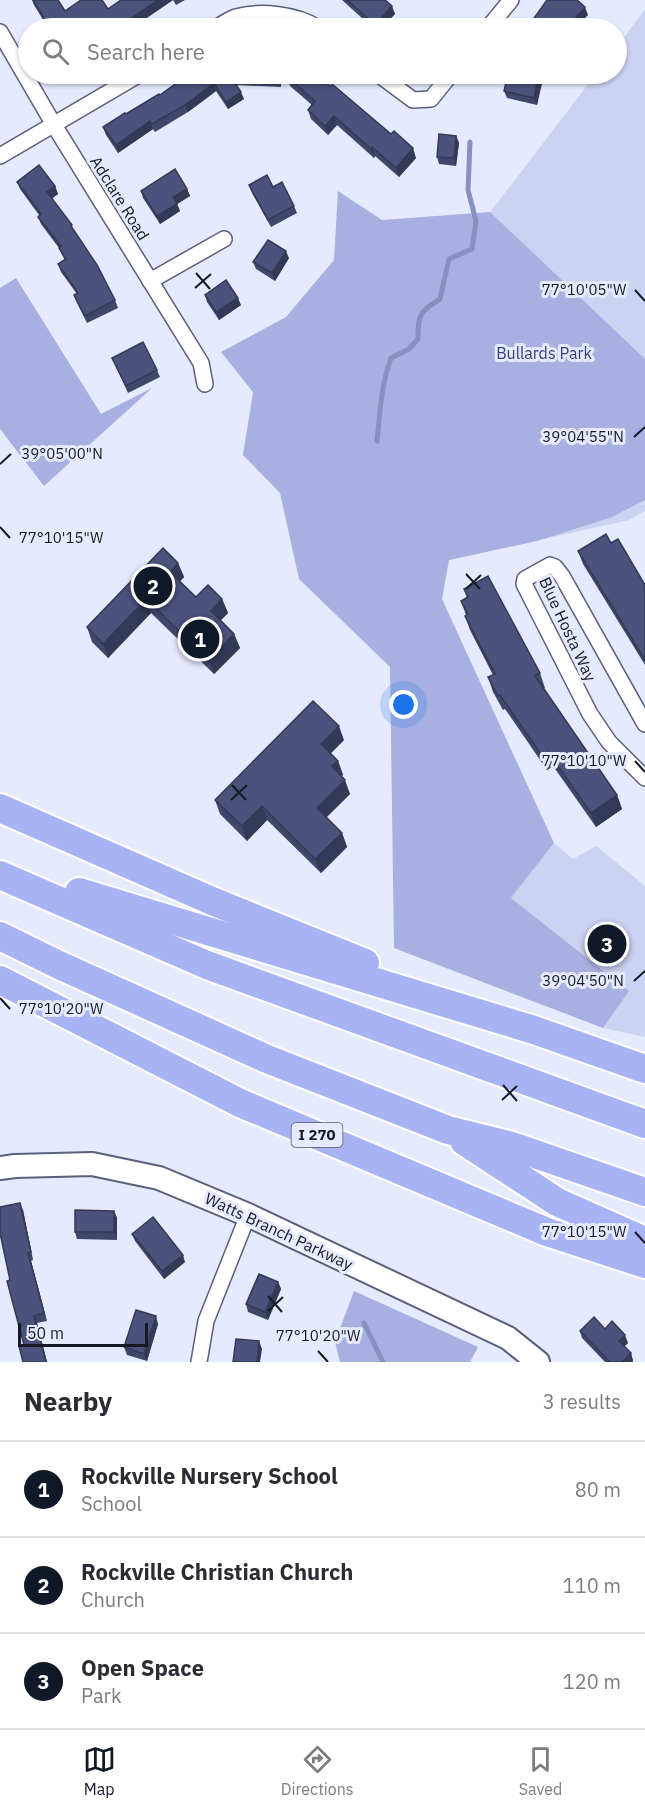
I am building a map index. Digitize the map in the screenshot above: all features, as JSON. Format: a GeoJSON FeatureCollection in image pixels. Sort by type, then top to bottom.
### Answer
{"type":"FeatureCollection","features":[{"type":"Feature","properties":{"kind":"highway"},"geometry":{"type":"LineString","coordinates":[[0,808],[212,901],[534,1030]]}},
{"type":"Feature","properties":{"kind":"highway"},"geometry":{"type":"LineString","coordinates":[[0,868],[534,1030],[645,1068]]}},
{"type":"Feature","properties":{"kind":"highway"},"geometry":{"type":"LineString","coordinates":[[0,875],[207,965],[645,1124]]}},
{"type":"Feature","properties":{"kind":"highway"},"geometry":{"type":"LineString","coordinates":[[0,936],[267,1059],[448,1130],[512,1146],[645,1192]]}},
{"type":"Feature","properties":{"kind":"highway","name":"I 270"},"geometry":{"type":"LineString","coordinates":[[0,980],[240,1103],[547,1232],[645,1264]]}},
{"type":"Feature","properties":{"kind":"highway"},"geometry":{"type":"LineString","coordinates":[[448,1130],[557,1202],[645,1241]]}},
{"type":"Feature","properties":{"kind":"street"},"geometry":{"type":"LineString","coordinates":[[496,18],[511,0]]}},
{"type":"Feature","properties":{"kind":"street"},"geometry":{"type":"LineString","coordinates":[[232,18],[263,14],[290,18]]}},
{"type":"Feature","properties":{"kind":"street","name":"Adclare Road"},"geometry":{"type":"LineString","coordinates":[[0,32],[18,63]]}},
{"type":"Feature","properties":{"kind":"street","name":"Adclare Road"},"geometry":{"type":"LineString","coordinates":[[30,84],[201,363],[205,384]]}},
{"type":"Feature","properties":{"kind":"street"},"geometry":{"type":"LineString","coordinates":[[0,156],[123,84]]}},
{"type":"Feature","properties":{"kind":"street"},"geometry":{"type":"LineString","coordinates":[[391,84],[413,100],[431,99],[444,84]]}},
{"type":"Feature","properties":{"kind":"street"},"geometry":{"type":"LineString","coordinates":[[150,281],[224,239]]}},
{"type":"Feature","properties":{"kind":"street","name":"Blue Hosta Way"},"geometry":{"type":"LineString","coordinates":[[645,724],[555,567],[550,565],[525,579],[524,584],[590,714],[609,742],[645,778]]}},
{"type":"Feature","properties":{"kind":"street","name":"Watts Branch Parkway"},"geometry":{"type":"LineString","coordinates":[[0,1168],[93,1164],[159,1178],[248,1215],[508,1338],[538,1362]]}},
{"type":"Feature","properties":{"kind":"street"},"geometry":{"type":"LineString","coordinates":[[199,1362],[206,1321],[248,1215]]}},
{"type":"Feature","properties":{"kind":"green space","name":"Bullards Park"},"geometry":{"type":"Polygon","coordinates":[[[645,9],[645,511],[629,520],[449,560],[459,253],[588,84],[627,84],[627,33],[645,9]]]}},
{"type":"Feature","properties":{"kind":"green space"},"geometry":{"type":"Polygon","coordinates":[[[338,191],[382,220],[490,212],[645,359],[645,500],[612,517],[537,541],[449,560],[442,599],[554,843],[511,898],[629,991],[603,1028],[394,948],[390,667],[299,579],[280,493],[243,455],[253,392],[221,352],[286,317],[334,260],[338,191]]]}},
{"type":"Feature","properties":{"kind":"green space"},"geometry":{"type":"Polygon","coordinates":[[[16,278],[101,414],[152,388],[44,486],[0,429],[0,288],[16,278]]]}},
{"type":"Feature","properties":{"kind":"green space"},"geometry":{"type":"Polygon","coordinates":[[[554,843],[573,859],[596,846],[645,886],[645,1037],[603,1028],[628,990],[511,898],[554,843]]]}},
{"type":"Feature","properties":{"kind":"green space"},"geometry":{"type":"Polygon","coordinates":[[[354,1291],[478,1347],[470,1362],[340,1362],[335,1342],[354,1291]]]}},
{"type":"Feature","properties":{"kind":"building"},"geometry":{"type":"Polygon","coordinates":[[[33,0],[58,0],[65,11],[81,0],[102,0],[108,9],[121,0],[158,0],[132,18],[44,18],[33,0]]]}},
{"type":"Feature","properties":{"kind":"building"},"geometry":{"type":"Polygon","coordinates":[[[347,0],[385,0],[392,6],[381,18],[367,18],[347,0]]]}},
{"type":"Feature","properties":{"kind":"building"},"geometry":{"type":"Polygon","coordinates":[[[547,0],[577,0],[585,7],[576,18],[534,18],[547,0]]]}},
{"type":"Feature","properties":{"kind":"building"},"geometry":{"type":"Polygon","coordinates":[[[175,84],[213,84],[185,105],[152,124],[150,121],[116,145],[103,127],[175,84]]]}},
{"type":"Feature","properties":{"kind":"building"},"geometry":{"type":"Polygon","coordinates":[[[215,84],[236,84],[241,92],[226,102],[215,84]]]}},
{"type":"Feature","properties":{"kind":"building"},"geometry":{"type":"Polygon","coordinates":[[[295,84],[328,84],[330,86],[332,84],[391,134],[394,131],[413,148],[396,168],[334,116],[325,126],[308,110],[315,101],[295,84]]]}},
{"type":"Feature","properties":{"kind":"building"},"geometry":{"type":"Polygon","coordinates":[[[506,84],[537,84],[534,98],[504,91],[506,84]]]}},
{"type":"Feature","properties":{"kind":"building"},"geometry":{"type":"Polygon","coordinates":[[[439,134],[456,136],[454,158],[437,157],[439,134]]]}},
{"type":"Feature","properties":{"kind":"building"},"geometry":{"type":"Polygon","coordinates":[[[39,165],[55,186],[47,192],[72,225],[115,300],[85,316],[74,295],[78,293],[58,264],[66,259],[59,248],[61,246],[38,217],[41,214],[17,182],[39,165]]]}},
{"type":"Feature","properties":{"kind":"building"},"geometry":{"type":"Polygon","coordinates":[[[175,169],[187,189],[173,197],[177,204],[157,216],[141,191],[175,169]]]}},
{"type":"Feature","properties":{"kind":"building"},"geometry":{"type":"Polygon","coordinates":[[[267,175],[273,187],[282,182],[294,206],[268,220],[249,185],[267,175]]]}},
{"type":"Feature","properties":{"kind":"building"},"geometry":{"type":"Polygon","coordinates":[[[268,240],[286,251],[272,273],[253,262],[268,240]]]}},
{"type":"Feature","properties":{"kind":"building"},"geometry":{"type":"Polygon","coordinates":[[[226,280],[238,298],[216,312],[205,295],[226,280]]]}},
{"type":"Feature","properties":{"kind":"building"},"geometry":{"type":"Polygon","coordinates":[[[143,342],[157,370],[126,386],[112,358],[143,342]]]}},
{"type":"Feature","properties":{"kind":"building"},"geometry":{"type":"Polygon","coordinates":[[[606,534],[611,543],[618,539],[645,585],[645,660],[578,551],[606,534]]]}},
{"type":"Feature","properties":{"kind":"building"},"geometry":{"type":"Polygon","coordinates":[[[163,548],[178,563],[170,572],[196,597],[208,585],[222,599],[211,611],[234,634],[209,660],[146,599],[103,644],[87,627],[163,548]]]}},
{"type":"Feature","properties":{"kind":"building"},"geometry":{"type":"Polygon","coordinates":[[[488,576],[540,673],[535,676],[617,795],[591,813],[548,752],[542,756],[500,695],[498,696],[488,677],[495,674],[465,616],[468,614],[461,601],[468,597],[464,589],[488,576]]]}},
{"type":"Feature","properties":{"kind":"building"},"geometry":{"type":"Polygon","coordinates":[[[313,701],[339,726],[321,744],[338,761],[332,766],[345,780],[317,808],[342,833],[315,859],[262,806],[242,826],[215,800],[313,701]]]}},
{"type":"Feature","properties":{"kind":"building"},"geometry":{"type":"Polygon","coordinates":[[[20,1203],[31,1252],[28,1253],[44,1313],[34,1316],[46,1362],[23,1362],[19,1346],[24,1345],[7,1281],[10,1280],[0,1233],[0,1207],[20,1203]]]}},
{"type":"Feature","properties":{"kind":"building"},"geometry":{"type":"Polygon","coordinates":[[[75,1210],[114,1211],[114,1232],[75,1232],[75,1210]]]}},
{"type":"Feature","properties":{"kind":"building"},"geometry":{"type":"Polygon","coordinates":[[[153,1217],[183,1255],[162,1271],[132,1234],[153,1217]]]}},
{"type":"Feature","properties":{"kind":"building"},"geometry":{"type":"Polygon","coordinates":[[[259,1274],[278,1282],[265,1312],[246,1304],[259,1274]]]}},
{"type":"Feature","properties":{"kind":"building"},"geometry":{"type":"Polygon","coordinates":[[[136,1310],[156,1316],[144,1354],[124,1347],[136,1310]]]}},
{"type":"Feature","properties":{"kind":"building"},"geometry":{"type":"Polygon","coordinates":[[[594,1317],[605,1329],[612,1321],[625,1335],[619,1341],[631,1353],[622,1362],[610,1362],[580,1331],[594,1317]]]}},
{"type":"Feature","properties":{"kind":"building"},"geometry":{"type":"Polygon","coordinates":[[[236,1339],[259,1341],[257,1362],[233,1362],[236,1339]]]}},
{"type":"Feature","properties":{"kind":"waterway"},"geometry":{"type":"LineString","coordinates":[[377,441],[383,389],[391,358],[409,349],[418,339],[419,319],[428,307],[440,299],[449,259],[472,249],[476,221],[468,190],[470,142]]}},
{"type":"Feature","properties":{"kind":"waterway"},"geometry":{"type":"LineString","coordinates":[[364,1323],[383,1362]]}},
{"type":"Feature","properties":{"kind":"place","name":"Rockville Christian Church"},"geometry":{"type":"Point","coordinates":[153,586]}},
{"type":"Feature","properties":{"kind":"place","name":"Rockville Nursery School"},"geometry":{"type":"Point","coordinates":[200,639]}},
{"type":"Feature","properties":{"kind":"place","name":"Open Space"},"geometry":{"type":"Point","coordinates":[607,944]}}]}
